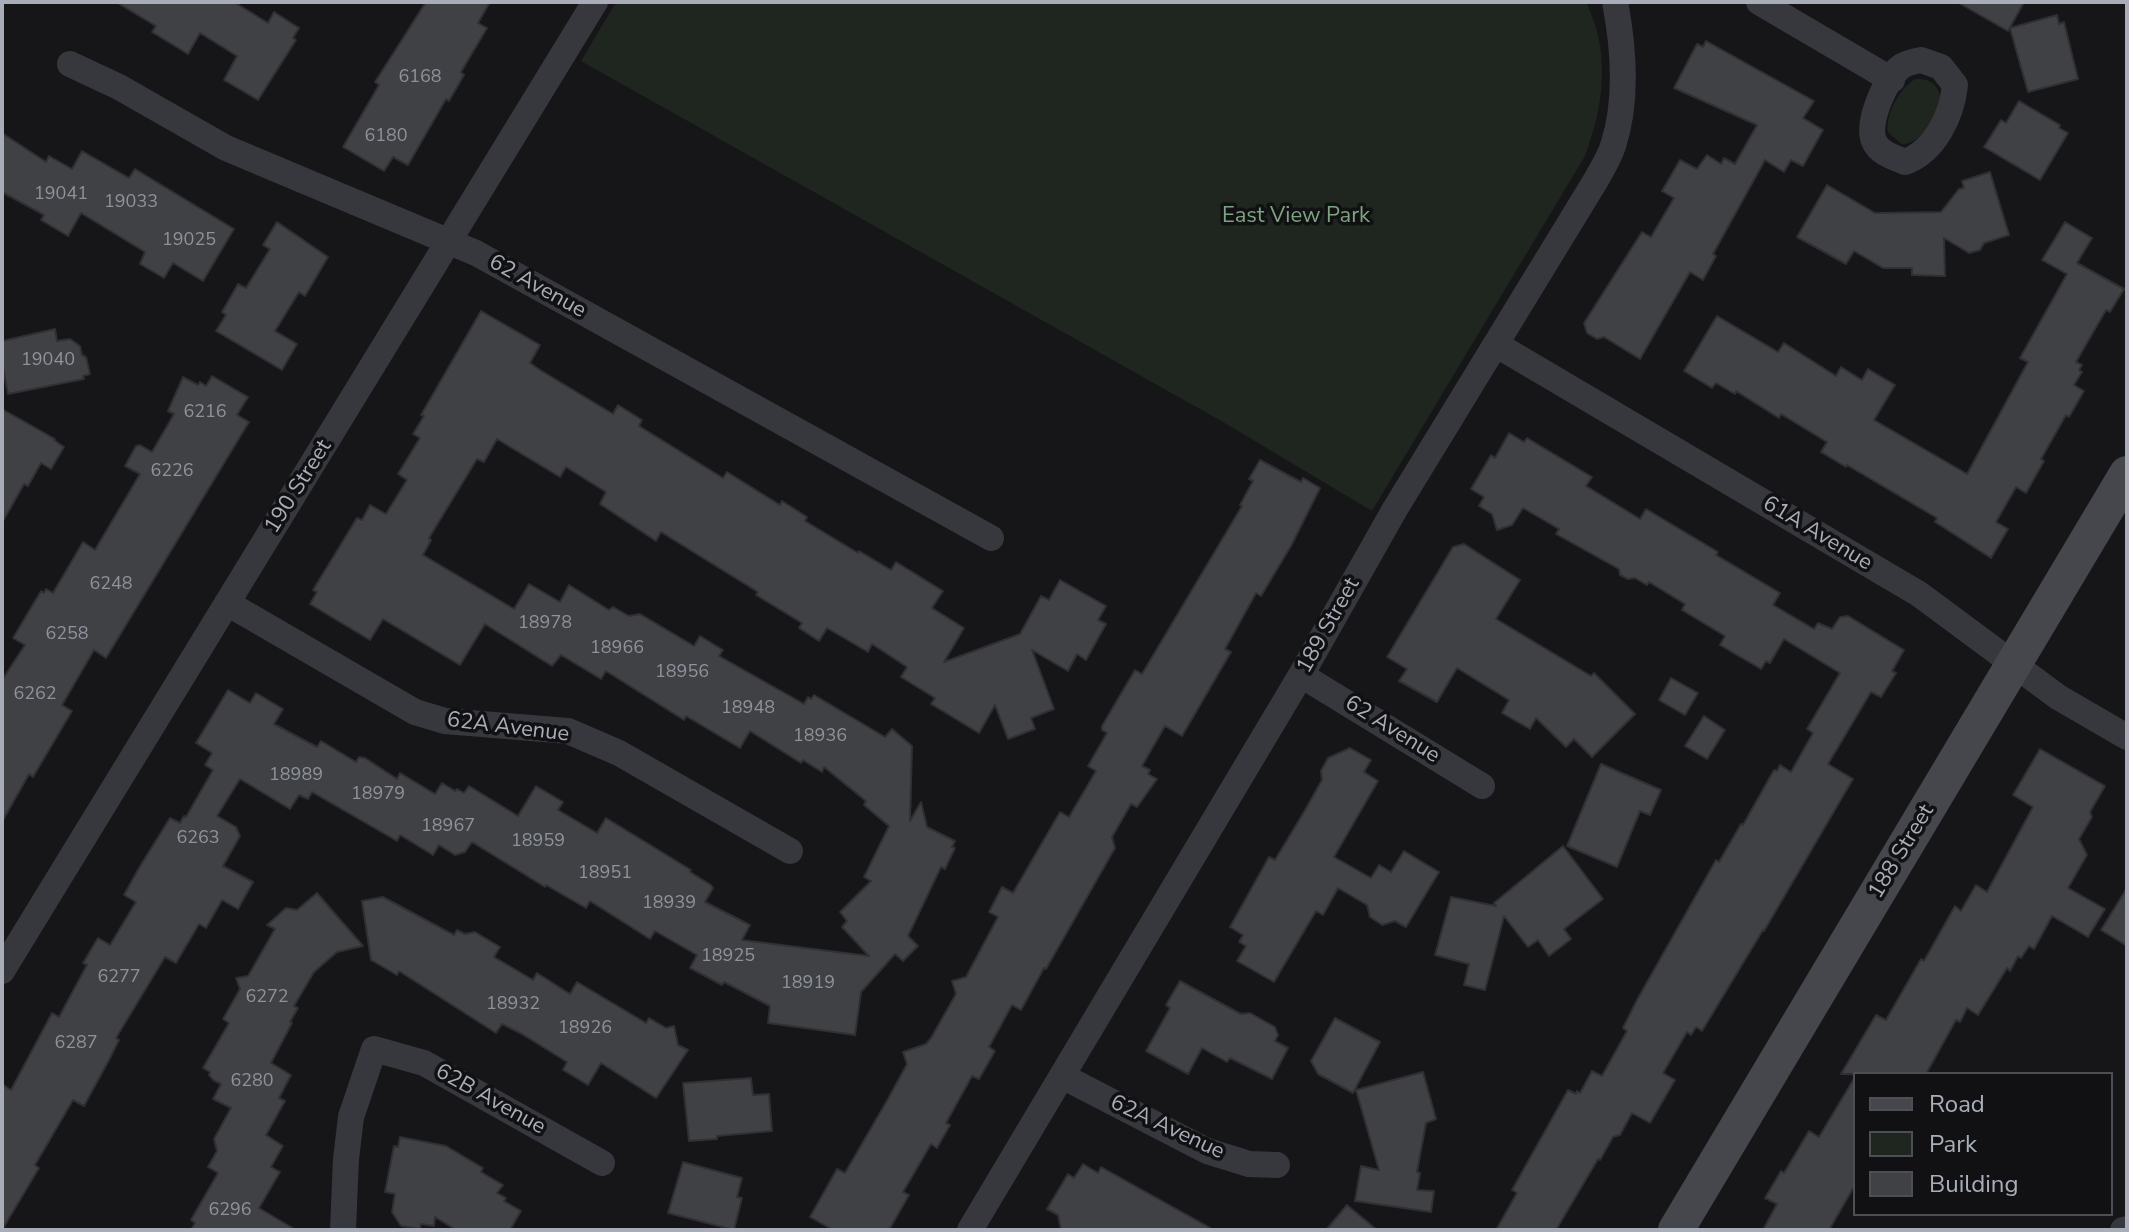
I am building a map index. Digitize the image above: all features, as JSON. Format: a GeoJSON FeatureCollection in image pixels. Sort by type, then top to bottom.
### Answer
{"type":"FeatureCollection","features":[{"type":"Feature","properties":{"kind":"street","name":"190 Street"},"geometry":{"type":"LineString","coordinates":[[2,971],[595,2]]}},
{"type":"Feature","properties":{"kind":"street","name":"189 Street"},"geometry":{"type":"LineString","coordinates":[[970,1230],[1301,675],[1395,509],[1596,180],[1613,146],[1621,101],[1624,53],[1616,2]]}},
{"type":"Feature","properties":{"kind":"street"},"geometry":{"type":"LineString","coordinates":[[1759,2],[1892,80]]}},
{"type":"Feature","properties":{"kind":"street","name":"62 Avenue"},"geometry":{"type":"LineString","coordinates":[[70,64],[119,87],[226,148],[450,241],[991,538]]}},
{"type":"Feature","properties":{"kind":"street","name":"61A Avenue"},"geometry":{"type":"LineString","coordinates":[[1497,345],[1919,594],[2058,697],[2127,737]]}},
{"type":"Feature","properties":{"kind":"street","name":"188 Street"},"geometry":{"type":"LineString","coordinates":[[1676,1230],[2127,474]]}},
{"type":"Feature","properties":{"kind":"street","name":"62A Avenue"},"geometry":{"type":"LineString","coordinates":[[227,603],[415,712],[445,721],[568,731],[619,753],[790,851]]}},
{"type":"Feature","properties":{"kind":"street","name":"62 Avenue"},"geometry":{"type":"LineString","coordinates":[[1301,675],[1482,786]]}},
{"type":"Feature","properties":{"kind":"street","name":"62B Avenue"},"geometry":{"type":"LineString","coordinates":[[343,1230],[351,1117],[374,1049],[424,1063],[602,1163]]}},
{"type":"Feature","properties":{"kind":"street","name":"62A Avenue"},"geometry":{"type":"LineString","coordinates":[[1062,1076],[1207,1151],[1249,1164],[1277,1165]]}},
{"type":"Feature","properties":{"kind":"green space","name":"East View Park"},"geometry":{"type":"Polygon","coordinates":[[[616,2],[1586,2],[1599,40],[1602,79],[1597,118],[1585,156],[1372,511],[1223,422],[581,61],[616,2]]]}},
{"type":"Feature","properties":{"kind":"green space"},"geometry":{"type":"Polygon","coordinates":[[[1915,79],[1931,82],[1940,95],[1928,127],[1916,139],[1901,144],[1888,132],[1889,118],[1899,95],[1915,79]]]}},
{"type":"Feature","properties":{"kind":"building"},"geometry":{"type":"Polygon","coordinates":[[[116,2],[234,2],[268,23],[274,12],[299,28],[293,38],[296,40],[258,100],[224,80],[237,56],[200,33],[188,54],[152,32],[156,26],[116,2]]]}},
{"type":"Feature","properties":{"kind":"building"},"geometry":{"type":"Polygon","coordinates":[[[426,2],[490,2],[478,23],[487,28],[461,72],[464,75],[449,101],[446,99],[408,165],[393,157],[384,171],[343,147],[379,85],[375,82],[426,2]]]}},
{"type":"Feature","properties":{"kind":"building"},"geometry":{"type":"Polygon","coordinates":[[[1957,2],[2024,2],[2008,31],[1957,2]]]}},
{"type":"Feature","properties":{"kind":"building"},"geometry":{"type":"Polygon","coordinates":[[[2057,15],[2059,24],[2064,22],[2078,79],[2028,92],[2010,28],[2057,15]]]}},
{"type":"Feature","properties":{"kind":"building"},"geometry":{"type":"Polygon","coordinates":[[[1706,41],[1814,101],[1803,118],[1823,130],[1803,166],[1791,160],[1784,172],[1765,160],[1713,254],[1716,256],[1703,280],[1690,272],[1640,359],[1604,337],[1597,339],[1587,333],[1584,323],[1642,232],[1651,237],[1674,198],[1662,191],[1680,160],[1697,169],[1707,155],[1721,164],[1724,158],[1735,164],[1757,125],[1674,88],[1697,44],[1703,47],[1706,41]]]}},
{"type":"Feature","properties":{"kind":"building"},"geometry":{"type":"Polygon","coordinates":[[[2019,101],[2068,133],[2040,180],[1984,147],[2001,120],[2006,123],[2019,101]]]}},
{"type":"Feature","properties":{"kind":"building"},"geometry":{"type":"Polygon","coordinates":[[[2,133],[46,162],[49,156],[72,169],[82,151],[129,178],[135,169],[234,229],[203,281],[173,263],[164,278],[140,264],[145,252],[81,213],[68,236],[41,220],[44,215],[2,192],[2,133]]]}},
{"type":"Feature","properties":{"kind":"building"},"geometry":{"type":"Polygon","coordinates":[[[1990,172],[2009,235],[1984,243],[1980,250],[1969,253],[1944,238],[1945,276],[1912,275],[1912,268],[1883,268],[1854,251],[1846,264],[1797,237],[1827,185],[1875,213],[1941,212],[1959,189],[1964,188],[1962,181],[1990,172]]]}},
{"type":"Feature","properties":{"kind":"building"},"geometry":{"type":"Polygon","coordinates":[[[277,222],[328,257],[305,296],[299,292],[275,331],[297,344],[282,370],[216,331],[226,315],[222,312],[238,284],[246,288],[270,249],[263,245],[277,222]]]}},
{"type":"Feature","properties":{"kind":"building"},"geometry":{"type":"Polygon","coordinates":[[[2065,222],[2092,238],[2077,263],[2124,289],[2110,312],[2106,310],[2076,362],[2082,365],[2079,370],[2082,372],[2074,385],[2084,391],[2069,417],[2066,415],[2026,493],[2016,487],[1996,522],[2008,529],[1991,558],[1935,522],[1937,518],[1821,452],[1827,442],[1781,414],[1779,418],[1736,391],[1735,394],[1716,383],[1712,388],[1684,371],[1717,316],[1778,352],[1784,343],[1836,376],[1841,367],[1862,380],[1868,369],[1895,385],[1874,420],[1967,474],[2028,362],[2020,358],[2067,274],[2042,260],[2065,222]]]}},
{"type":"Feature","properties":{"kind":"building"},"geometry":{"type":"Polygon","coordinates":[[[481,311],[540,345],[530,363],[540,370],[613,414],[618,405],[642,420],[639,426],[723,478],[727,472],[780,505],[782,501],[807,517],[805,521],[858,553],[891,570],[896,562],[943,591],[932,608],[964,628],[944,662],[1020,634],[1041,596],[1049,600],[1060,580],[1106,606],[1098,620],[1106,624],[1086,660],[1077,654],[1068,671],[1032,650],[1054,709],[1031,718],[1035,729],[1008,739],[995,705],[979,733],[931,704],[935,698],[901,677],[907,667],[872,644],[868,652],[827,628],[819,641],[799,628],[802,623],[756,595],[758,592],[661,532],[656,541],[600,504],[606,492],[566,467],[560,477],[497,439],[484,462],[477,459],[429,538],[431,540],[423,555],[514,609],[529,584],[560,602],[569,585],[609,610],[613,607],[629,616],[640,614],[694,646],[700,636],[723,650],[719,656],[804,704],[808,697],[811,699],[814,695],[885,737],[892,729],[912,746],[910,821],[921,802],[927,827],[955,841],[945,869],[941,867],[908,936],[918,946],[903,961],[895,954],[861,992],[855,1035],[768,1023],[770,1006],[690,968],[697,955],[655,931],[650,939],[590,901],[586,908],[472,842],[465,852],[455,855],[439,845],[433,855],[400,835],[397,841],[312,792],[308,799],[299,795],[290,809],[240,779],[217,816],[236,827],[240,836],[223,866],[253,882],[238,909],[222,900],[206,928],[199,924],[176,963],[165,957],[116,1038],[119,1040],[84,1106],[73,1100],[35,1165],[39,1168],[2,1230],[2,1084],[11,1090],[52,1013],[59,1017],[98,938],[110,945],[136,902],[124,895],[139,868],[170,818],[180,823],[186,817],[213,770],[205,765],[212,753],[196,743],[228,690],[250,703],[256,693],[283,709],[274,724],[317,747],[321,741],[356,762],[359,757],[365,758],[397,779],[400,773],[435,794],[442,783],[464,793],[469,786],[518,816],[536,786],[563,802],[558,810],[597,833],[606,818],[711,885],[713,888],[705,902],[750,925],[742,940],[869,956],[842,927],[847,921],[840,912],[871,881],[864,877],[889,826],[864,805],[866,801],[824,767],[822,772],[803,760],[801,763],[750,731],[740,748],[686,716],[684,720],[606,671],[601,679],[561,655],[552,666],[485,624],[460,665],[383,619],[370,640],[310,604],[317,592],[313,590],[357,518],[362,520],[370,505],[386,514],[407,480],[398,474],[420,438],[413,434],[424,416],[421,415],[481,311]]]}},
{"type":"Feature","properties":{"kind":"building"},"geometry":{"type":"Polygon","coordinates":[[[55,329],[57,341],[70,339],[80,346],[90,374],[83,376],[84,379],[8,394],[2,363],[2,341],[55,329]]]}},
{"type":"Feature","properties":{"kind":"building"},"geometry":{"type":"Polygon","coordinates":[[[212,376],[248,397],[237,415],[249,422],[106,658],[94,650],[62,705],[72,711],[33,777],[29,774],[2,822],[2,680],[25,645],[13,638],[41,591],[44,593],[46,589],[53,593],[83,542],[95,550],[140,474],[125,466],[136,446],[152,452],[174,414],[168,411],[183,377],[206,386],[212,376]]]}},
{"type":"Feature","properties":{"kind":"building"},"geometry":{"type":"Polygon","coordinates":[[[2,409],[64,447],[51,469],[41,463],[28,486],[24,484],[2,523],[2,409]]]}},
{"type":"Feature","properties":{"kind":"building"},"geometry":{"type":"Polygon","coordinates":[[[1509,433],[1524,442],[1527,438],[1592,477],[1586,486],[1640,519],[1646,509],[1718,552],[1716,555],[1780,593],[1773,605],[1814,629],[1818,623],[1832,629],[1840,617],[1848,616],[1904,650],[1892,671],[1896,673],[1881,697],[1871,692],[1828,764],[1853,779],[1702,1031],[1696,1027],[1691,1035],[1687,1032],[1663,1073],[1675,1080],[1650,1123],[1632,1113],[1620,1135],[1613,1137],[1598,1159],[1556,1230],[1496,1230],[1517,1193],[1512,1190],[1568,1090],[1580,1093],[1592,1071],[1602,1076],[1627,1031],[1623,1028],[1637,1000],[1716,860],[1719,862],[1743,825],[1774,770],[1777,771],[1780,765],[1791,772],[1813,733],[1807,729],[1840,673],[1784,639],[1770,663],[1766,661],[1761,669],[1720,645],[1725,636],[1682,610],[1685,604],[1649,582],[1647,585],[1620,575],[1619,569],[1556,534],[1559,529],[1523,508],[1512,525],[1497,530],[1492,514],[1479,506],[1484,497],[1471,489],[1491,455],[1495,458],[1509,433]]]}},
{"type":"Feature","properties":{"kind":"building"},"geometry":{"type":"Polygon","coordinates":[[[1260,460],[1301,482],[1303,478],[1320,488],[1261,596],[1256,593],[1225,649],[1231,652],[1182,736],[1165,726],[1142,766],[1157,779],[1137,807],[1131,804],[1112,837],[1115,848],[1046,969],[1021,1010],[1012,1005],[989,1047],[995,1051],[979,1079],[972,1076],[946,1123],[950,1125],[937,1148],[931,1144],[903,1192],[909,1195],[889,1230],[833,1230],[810,1217],[837,1169],[845,1173],[888,1099],[907,1064],[903,1052],[926,1044],[931,1038],[956,994],[952,981],[966,977],[998,917],[989,912],[1002,887],[1013,893],[1060,812],[1069,817],[1096,771],[1088,766],[1107,733],[1102,726],[1135,670],[1142,674],[1242,506],[1253,481],[1249,479],[1260,460]]]}},
{"type":"Feature","properties":{"kind":"building"},"geometry":{"type":"Polygon","coordinates":[[[1464,544],[1520,580],[1496,619],[1591,676],[1594,673],[1635,714],[1592,757],[1574,739],[1566,747],[1536,718],[1530,729],[1502,713],[1509,700],[1457,668],[1437,702],[1399,681],[1407,669],[1387,657],[1453,547],[1464,544]]]}},
{"type":"Feature","properties":{"kind":"building"},"geometry":{"type":"Polygon","coordinates":[[[1671,678],[1698,693],[1685,715],[1659,700],[1671,678]]]}},
{"type":"Feature","properties":{"kind":"building"},"geometry":{"type":"Polygon","coordinates":[[[1704,716],[1725,730],[1707,759],[1685,746],[1704,716]]]}},
{"type":"Feature","properties":{"kind":"building"},"geometry":{"type":"Polygon","coordinates":[[[1350,748],[1371,760],[1364,772],[1378,781],[1334,857],[1371,878],[1379,865],[1391,872],[1404,851],[1439,872],[1406,927],[1395,921],[1382,925],[1370,917],[1367,905],[1338,888],[1323,915],[1316,911],[1274,982],[1237,961],[1246,946],[1239,942],[1243,935],[1230,927],[1269,857],[1275,860],[1304,812],[1322,780],[1321,771],[1328,758],[1350,748]]]}},
{"type":"Feature","properties":{"kind":"building"},"geometry":{"type":"Polygon","coordinates":[[[2040,749],[2105,786],[2079,839],[2087,855],[2068,888],[2105,909],[2088,937],[2052,916],[2034,949],[2029,946],[2021,958],[2018,956],[2010,971],[2007,968],[1978,1015],[1967,1008],[1960,1022],[1956,1020],[1927,1072],[1841,1074],[1876,1015],[1886,1020],[1955,906],[1961,911],[1976,885],[1987,892],[2033,807],[2013,795],[2040,749]]]}},
{"type":"Feature","properties":{"kind":"building"},"geometry":{"type":"Polygon","coordinates":[[[1601,764],[1661,790],[1650,815],[1640,811],[1617,867],[1567,846],[1601,764]]]}},
{"type":"Feature","properties":{"kind":"building"},"geometry":{"type":"Polygon","coordinates":[[[1563,846],[1603,899],[1564,929],[1571,939],[1549,956],[1538,940],[1528,947],[1504,916],[1485,990],[1464,985],[1469,964],[1435,955],[1451,897],[1496,906],[1494,903],[1563,846]]]}},
{"type":"Feature","properties":{"kind":"building"},"geometry":{"type":"Polygon","coordinates":[[[2127,888],[2127,946],[2101,930],[2127,888]]]}},
{"type":"Feature","properties":{"kind":"building"},"geometry":{"type":"Polygon","coordinates":[[[317,893],[363,946],[337,952],[314,972],[294,1006],[298,1008],[292,1023],[271,1063],[291,1075],[279,1098],[285,1101],[266,1135],[283,1146],[271,1167],[280,1172],[259,1208],[296,1230],[191,1230],[195,1223],[191,1220],[218,1173],[208,1167],[217,1151],[214,1139],[231,1108],[213,1099],[221,1084],[203,1068],[229,1023],[223,1019],[240,989],[236,978],[248,976],[275,929],[267,925],[286,908],[297,910],[317,893]]]}},
{"type":"Feature","properties":{"kind":"building"},"geometry":{"type":"Polygon","coordinates":[[[383,897],[454,935],[457,930],[465,934],[475,932],[500,947],[494,957],[533,980],[537,973],[570,994],[577,982],[646,1023],[649,1018],[666,1028],[674,1026],[678,1045],[688,1050],[656,1098],[601,1063],[588,1085],[563,1070],[567,1062],[522,1034],[502,1024],[496,1033],[399,971],[397,975],[371,960],[362,901],[383,897]]]}},
{"type":"Feature","properties":{"kind":"building"},"geometry":{"type":"Polygon","coordinates":[[[1180,981],[1241,1014],[1250,1013],[1275,1027],[1278,1035],[1275,1041],[1288,1048],[1272,1079],[1230,1058],[1227,1062],[1202,1048],[1188,1074],[1146,1051],[1170,1008],[1166,1005],[1180,981]]]}},
{"type":"Feature","properties":{"kind":"building"},"geometry":{"type":"Polygon","coordinates":[[[1335,1018],[1380,1042],[1353,1093],[1318,1074],[1311,1061],[1335,1018]]]}},
{"type":"Feature","properties":{"kind":"building"},"geometry":{"type":"Polygon","coordinates":[[[1423,1072],[1436,1119],[1426,1123],[1417,1190],[1434,1191],[1431,1212],[1355,1201],[1361,1166],[1379,1170],[1356,1090],[1423,1072]]]}},
{"type":"Feature","properties":{"kind":"building"},"geometry":{"type":"Polygon","coordinates":[[[751,1078],[753,1095],[769,1094],[772,1131],[689,1141],[683,1083],[751,1078]]]}},
{"type":"Feature","properties":{"kind":"building"},"geometry":{"type":"Polygon","coordinates":[[[1853,1080],[1853,1188],[1829,1230],[1763,1230],[1777,1204],[1765,1198],[1781,1171],[1784,1173],[1809,1131],[1819,1137],[1853,1080]]]}},
{"type":"Feature","properties":{"kind":"building"},"geometry":{"type":"Polygon","coordinates":[[[400,1137],[446,1146],[483,1168],[481,1172],[503,1185],[497,1193],[506,1198],[504,1201],[521,1211],[510,1230],[456,1230],[435,1217],[434,1226],[421,1224],[420,1229],[401,1226],[392,1212],[395,1194],[385,1192],[394,1146],[398,1147],[400,1137]]]}},
{"type":"Feature","properties":{"kind":"building"},"geometry":{"type":"Polygon","coordinates":[[[683,1162],[742,1178],[737,1197],[742,1198],[734,1230],[668,1213],[683,1162]]]}},
{"type":"Feature","properties":{"kind":"building"},"geometry":{"type":"Polygon","coordinates":[[[1083,1164],[1098,1173],[1101,1167],[1214,1230],[1061,1230],[1058,1215],[1047,1209],[1068,1174],[1074,1178],[1083,1164]]]}},
{"type":"Feature","properties":{"kind":"building"},"geometry":{"type":"Polygon","coordinates":[[[1347,1205],[1377,1230],[1326,1230],[1347,1205]]]}}]}
